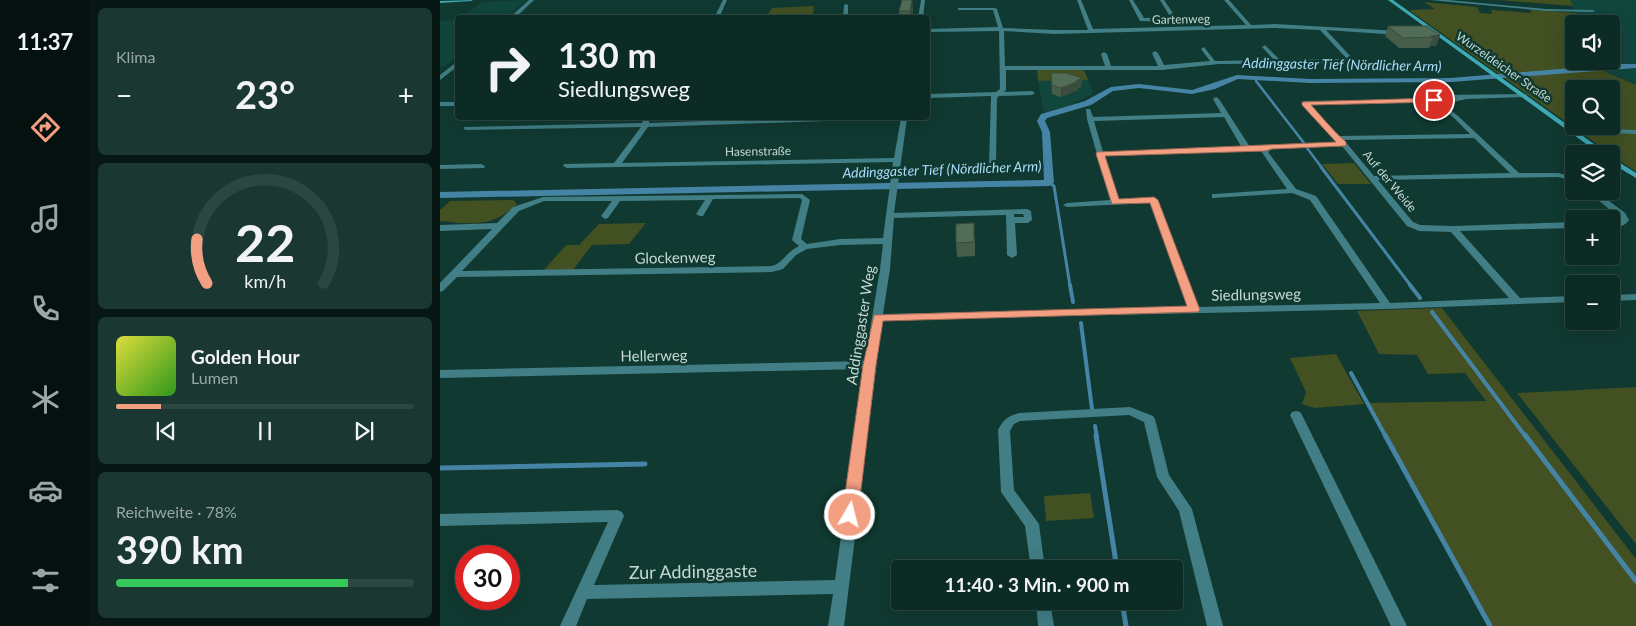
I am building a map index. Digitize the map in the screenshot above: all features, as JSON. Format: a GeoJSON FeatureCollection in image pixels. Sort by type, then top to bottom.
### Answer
{"type":"FeatureCollection","features":[{"type":"Feature","properties":{"kind":"main road"},"geometry":{"type":"LineString","coordinates":[[440,2],[471,0]]}},
{"type":"Feature","properties":{"kind":"main road","name":"Wurzeldeicher Straße"},"geometry":{"type":"LineString","coordinates":[[1390,0],[1565,125]]}},
{"type":"Feature","properties":{"kind":"main road","name":"Wurzeldeicher Straße"},"geometry":{"type":"LineString","coordinates":[[1579,135],[1593,145]]}},
{"type":"Feature","properties":{"kind":"main road"},"geometry":{"type":"LineString","coordinates":[[1620,164],[1636,176]]}},
{"type":"Feature","properties":{"kind":"street"},"geometry":{"type":"LineString","coordinates":[[514,15],[532,0]]}},
{"type":"Feature","properties":{"kind":"street"},"geometry":{"type":"LineString","coordinates":[[718,15],[725,0]]}},
{"type":"Feature","properties":{"kind":"street"},"geometry":{"type":"LineString","coordinates":[[920,15],[923,0]]}},
{"type":"Feature","properties":{"kind":"street"},"geometry":{"type":"LineString","coordinates":[[1080,0],[1091,31]]}},
{"type":"Feature","properties":{"kind":"street"},"geometry":{"type":"LineString","coordinates":[[1131,0],[1142,20],[1174,20],[1162,0]]}},
{"type":"Feature","properties":{"kind":"street"},"geometry":{"type":"LineString","coordinates":[[1226,0],[1250,27]]}},
{"type":"Feature","properties":{"kind":"street"},"geometry":{"type":"LineString","coordinates":[[1432,0],[1546,10],[1593,11]]}},
{"type":"Feature","properties":{"kind":"street"},"geometry":{"type":"LineString","coordinates":[[845,15],[846,5]]}},
{"type":"Feature","properties":{"kind":"street"},"geometry":{"type":"LineString","coordinates":[[959,9],[995,9],[1001,29],[1003,90],[994,97],[992,162]]}},
{"type":"Feature","properties":{"kind":"street","name":"Gartenweg"},"geometry":{"type":"LineString","coordinates":[[930,30],[1091,31],[1250,27],[1321,28],[1402,33]]}},
{"type":"Feature","properties":{"kind":"street"},"geometry":{"type":"LineString","coordinates":[[1002,68],[1162,68],[1213,62],[1352,61],[1321,28]]}},
{"type":"Feature","properties":{"kind":"street"},"geometry":{"type":"LineString","coordinates":[[1427,32],[1435,32]]}},
{"type":"Feature","properties":{"kind":"street"},"geometry":{"type":"LineString","coordinates":[[1265,47],[1278,61]]}},
{"type":"Feature","properties":{"kind":"street"},"geometry":{"type":"LineString","coordinates":[[1204,49],[1213,62]]}},
{"type":"Feature","properties":{"kind":"street"},"geometry":{"type":"LineString","coordinates":[[1155,53],[1162,68]]}},
{"type":"Feature","properties":{"kind":"street"},"geometry":{"type":"LineString","coordinates":[[1104,54],[1108,67]]}},
{"type":"Feature","properties":{"kind":"street"},"geometry":{"type":"LineString","coordinates":[[440,78],[455,67]]}},
{"type":"Feature","properties":{"kind":"street"},"geometry":{"type":"LineString","coordinates":[[930,96],[1032,93]]}},
{"type":"Feature","properties":{"kind":"street","name":"Auf der Weide"},"geometry":{"type":"LineString","coordinates":[[1525,96],[1466,97],[1454,100],[1305,103],[1327,126],[1331,134],[1341,141],[1410,224],[1419,228],[1453,229],[1565,225]]}},
{"type":"Feature","properties":{"kind":"street"},"geometry":{"type":"LineString","coordinates":[[1216,99],[1248,149]]}},
{"type":"Feature","properties":{"kind":"street"},"geometry":{"type":"LineString","coordinates":[[1434,100],[1516,175]]}},
{"type":"Feature","properties":{"kind":"street"},"geometry":{"type":"LineString","coordinates":[[440,104],[455,104]]}},
{"type":"Feature","properties":{"kind":"street"},"geometry":{"type":"LineString","coordinates":[[1088,110],[1115,202]]}},
{"type":"Feature","properties":{"kind":"street"},"geometry":{"type":"LineString","coordinates":[[1090,119],[1226,114]]}},
{"type":"Feature","properties":{"kind":"street"},"geometry":{"type":"LineString","coordinates":[[466,128],[715,120]]}},
{"type":"Feature","properties":{"kind":"street","name":"Addinggaster Weg"},"geometry":{"type":"LineString","coordinates":[[836,626],[870,365],[878,318],[892,193],[904,120]]}},
{"type":"Feature","properties":{"kind":"street"},"geometry":{"type":"LineString","coordinates":[[617,164],[646,121]]}},
{"type":"Feature","properties":{"kind":"street"},"geometry":{"type":"LineString","coordinates":[[1620,132],[1636,132]]}},
{"type":"Feature","properties":{"kind":"street"},"geometry":{"type":"LineString","coordinates":[[1100,154],[1265,149],[1341,141],[1474,136]]}},
{"type":"Feature","properties":{"kind":"street"},"geometry":{"type":"LineString","coordinates":[[1265,149],[1264,152],[1293,191]]}},
{"type":"Feature","properties":{"kind":"street","name":"Hasenstraße"},"geometry":{"type":"LineString","coordinates":[[568,166],[898,160]]}},
{"type":"Feature","properties":{"kind":"street"},"geometry":{"type":"LineString","coordinates":[[440,167],[481,166]]}},
{"type":"Feature","properties":{"kind":"street"},"geometry":{"type":"LineString","coordinates":[[1372,178],[1558,174],[1565,176]]}},
{"type":"Feature","properties":{"kind":"street"},"geometry":{"type":"LineString","coordinates":[[1215,196],[1293,191],[1312,198],[1388,306]]}},
{"type":"Feature","properties":{"kind":"street"},"geometry":{"type":"LineString","coordinates":[[700,214],[711,196]]}},
{"type":"Feature","properties":{"kind":"street"},"geometry":{"type":"LineString","coordinates":[[440,289],[516,209],[543,199],[802,196],[806,200],[796,240],[804,246],[887,241]]}},
{"type":"Feature","properties":{"kind":"street"},"geometry":{"type":"LineString","coordinates":[[604,216],[618,198]]}},
{"type":"Feature","properties":{"kind":"street"},"geometry":{"type":"LineString","coordinates":[[1067,204],[1154,200],[1194,310]]}},
{"type":"Feature","properties":{"kind":"street"},"geometry":{"type":"LineString","coordinates":[[1603,200],[1616,210]]}},
{"type":"Feature","properties":{"kind":"street"},"geometry":{"type":"LineString","coordinates":[[1620,213],[1625,220],[1620,224]]}},
{"type":"Feature","properties":{"kind":"street"},"geometry":{"type":"LineString","coordinates":[[890,216],[1010,216],[1012,255]]}},
{"type":"Feature","properties":{"kind":"street"},"geometry":{"type":"LineString","coordinates":[[440,228],[499,226]]}},
{"type":"Feature","properties":{"kind":"street"},"geometry":{"type":"LineString","coordinates":[[1453,229],[1516,300]]}},
{"type":"Feature","properties":{"kind":"street","name":"Glockenweg"},"geometry":{"type":"LineString","coordinates":[[453,274],[772,269],[780,267],[790,255],[804,246]]}},
{"type":"Feature","properties":{"kind":"street"},"geometry":{"type":"LineString","coordinates":[[1620,298],[1636,297]]}},
{"type":"Feature","properties":{"kind":"street","name":"Siedlungsweg"},"geometry":{"type":"LineString","coordinates":[[878,318],[1388,306],[1565,299]]}},
{"type":"Feature","properties":{"kind":"street","name":"Hellerweg"},"geometry":{"type":"LineString","coordinates":[[440,374],[870,365]]}},
{"type":"Feature","properties":{"kind":"street"},"geometry":{"type":"LineString","coordinates":[[1037,560],[1032,524],[1008,492],[1004,430],[1010,421],[1019,417],[1130,411],[1140,414],[1149,419],[1162,477],[1185,509],[1215,626]]}},
{"type":"Feature","properties":{"kind":"street"},"geometry":{"type":"LineString","coordinates":[[1296,415],[1399,626]]}},
{"type":"Feature","properties":{"kind":"street"},"geometry":{"type":"LineString","coordinates":[[440,520],[617,516],[568,626]]}},
{"type":"Feature","properties":{"kind":"street","name":"Zur Addinggaste"},"geometry":{"type":"LineString","coordinates":[[583,592],[840,587]]}},
{"type":"Feature","properties":{"kind":"street"},"geometry":{"type":"LineString","coordinates":[[1044,610],[1046,626]]}},
{"type":"Feature","properties":{"kind":"shaded area"},"geometry":{"type":"Polygon","coordinates":[[[526,0],[509,15],[463,15],[483,2],[526,0]]]}},
{"type":"Feature","properties":{"kind":"shaded area"},"geometry":{"type":"Polygon","coordinates":[[[1570,0],[1636,0],[1636,85],[1605,70],[1620,70],[1620,15],[1577,15],[1570,0]]]}},
{"type":"Feature","properties":{"kind":"shaded area"},"geometry":{"type":"Polygon","coordinates":[[[455,20],[455,58],[446,66],[440,66],[440,21],[455,20]]]}},
{"type":"Feature","properties":{"kind":"shaded area"},"geometry":{"type":"Polygon","coordinates":[[[1088,80],[1093,92],[1091,95],[1068,106],[1044,112],[1038,81],[1088,80]]]}},
{"type":"Feature","properties":{"kind":"green space"},"geometry":{"type":"Polygon","coordinates":[[[1498,0],[1570,0],[1573,6],[1498,0]]]}},
{"type":"Feature","properties":{"kind":"green space"},"geometry":{"type":"Polygon","coordinates":[[[1424,2],[1477,7],[1480,13],[1492,14],[1491,10],[1532,13],[1530,10],[1576,13],[1577,15],[1565,15],[1565,70],[1604,70],[1636,85],[1636,172],[1620,161],[1620,145],[1598,145],[1584,135],[1620,135],[1620,80],[1565,80],[1565,121],[1409,10],[1435,9],[1424,2]]]}},
{"type":"Feature","properties":{"kind":"green space"},"geometry":{"type":"Polygon","coordinates":[[[814,6],[813,15],[767,15],[772,8],[814,6]]]}},
{"type":"Feature","properties":{"kind":"green space"},"geometry":{"type":"Polygon","coordinates":[[[1037,70],[1084,70],[1088,80],[1038,81],[1037,70]]]}},
{"type":"Feature","properties":{"kind":"green space"},"geometry":{"type":"Polygon","coordinates":[[[1354,163],[1371,184],[1338,184],[1322,164],[1354,163]]]}},
{"type":"Feature","properties":{"kind":"green space"},"geometry":{"type":"Polygon","coordinates":[[[513,200],[517,204],[503,215],[491,221],[457,223],[440,221],[440,210],[450,201],[513,200]]]}},
{"type":"Feature","properties":{"kind":"green space"},"geometry":{"type":"Polygon","coordinates":[[[646,223],[629,244],[592,245],[573,270],[544,270],[566,245],[579,245],[599,224],[646,223]]]}},
{"type":"Feature","properties":{"kind":"green space"},"geometry":{"type":"Polygon","coordinates":[[[1442,308],[1636,559],[1636,626],[1490,626],[1367,403],[1486,401],[1465,373],[1428,374],[1417,355],[1379,354],[1357,311],[1442,308]]]}},
{"type":"Feature","properties":{"kind":"green space"},"geometry":{"type":"Polygon","coordinates":[[[1336,354],[1364,404],[1315,408],[1302,404],[1306,392],[1290,358],[1336,354]]]}},
{"type":"Feature","properties":{"kind":"green space"},"geometry":{"type":"Polygon","coordinates":[[[1636,387],[1636,544],[1517,393],[1636,387]]]}},
{"type":"Feature","properties":{"kind":"green space"},"geometry":{"type":"Polygon","coordinates":[[[1090,493],[1094,518],[1046,521],[1044,496],[1090,493]]]}},
{"type":"Feature","properties":{"kind":"building"},"geometry":{"type":"Polygon","coordinates":[[[902,0],[912,0],[910,11],[899,11],[902,0]]]}},
{"type":"Feature","properties":{"kind":"building"},"geometry":{"type":"Polygon","coordinates":[[[1388,26],[1427,26],[1440,35],[1403,38],[1388,26]]]}},
{"type":"Feature","properties":{"kind":"building"},"geometry":{"type":"Polygon","coordinates":[[[1051,73],[1066,73],[1082,78],[1061,88],[1052,85],[1051,73]]]}},
{"type":"Feature","properties":{"kind":"building"},"geometry":{"type":"Polygon","coordinates":[[[974,223],[974,242],[956,243],[956,224],[974,223]]]}},
{"type":"Feature","properties":{"kind":"waterway","name":"Addinggaster Tief (Nördlicher Arm)"},"geometry":{"type":"LineString","coordinates":[[440,195],[1049,183],[1046,132],[1041,121],[1044,116],[1088,103],[1111,89],[1139,86],[1192,92],[1212,87],[1237,77],[1310,81],[1451,80],[1636,66]]}},
{"type":"Feature","properties":{"kind":"waterway"},"geometry":{"type":"LineString","coordinates":[[1256,81],[1304,143]]}},
{"type":"Feature","properties":{"kind":"waterway"},"geometry":{"type":"LineString","coordinates":[[1307,148],[1322,168]]}},
{"type":"Feature","properties":{"kind":"waterway"},"geometry":{"type":"LineString","coordinates":[[1321,167],[1411,286]]}},
{"type":"Feature","properties":{"kind":"waterway"},"geometry":{"type":"LineString","coordinates":[[1049,183],[1054,186],[1070,286]]}},
{"type":"Feature","properties":{"kind":"waterway"},"geometry":{"type":"LineString","coordinates":[[1070,285],[1073,302]]}},
{"type":"Feature","properties":{"kind":"waterway"},"geometry":{"type":"LineString","coordinates":[[1410,285],[1420,298]]}},
{"type":"Feature","properties":{"kind":"waterway"},"geometry":{"type":"LineString","coordinates":[[1432,312],[1526,437]]}},
{"type":"Feature","properties":{"kind":"waterway"},"geometry":{"type":"LineString","coordinates":[[1081,323],[1092,409]]}},
{"type":"Feature","properties":{"kind":"waterway"},"geometry":{"type":"LineString","coordinates":[[1351,373],[1386,437]]}},
{"type":"Feature","properties":{"kind":"waterway"},"geometry":{"type":"LineString","coordinates":[[1095,426],[1097,437]]}},
{"type":"Feature","properties":{"kind":"waterway"},"geometry":{"type":"LineString","coordinates":[[1096,435],[1116,560]]}},
{"type":"Feature","properties":{"kind":"waterway"},"geometry":{"type":"LineString","coordinates":[[1385,435],[1490,626]]}},
{"type":"Feature","properties":{"kind":"waterway"},"geometry":{"type":"LineString","coordinates":[[1525,435],[1636,581]]}},
{"type":"Feature","properties":{"kind":"waterway"},"geometry":{"type":"LineString","coordinates":[[440,468],[645,464]]}},
{"type":"Feature","properties":{"kind":"waterway"},"geometry":{"type":"LineString","coordinates":[[1123,610],[1126,626]]}},
{"type":"Feature","properties":{"kind":"route"},"geometry":{"type":"LineString","coordinates":[[850,515],[878,318],[1194,310],[1154,200],[1115,202],[1100,154],[1192,152],[1344,144],[1331,134],[1327,126],[1305,103],[1434,100]]}}]}
